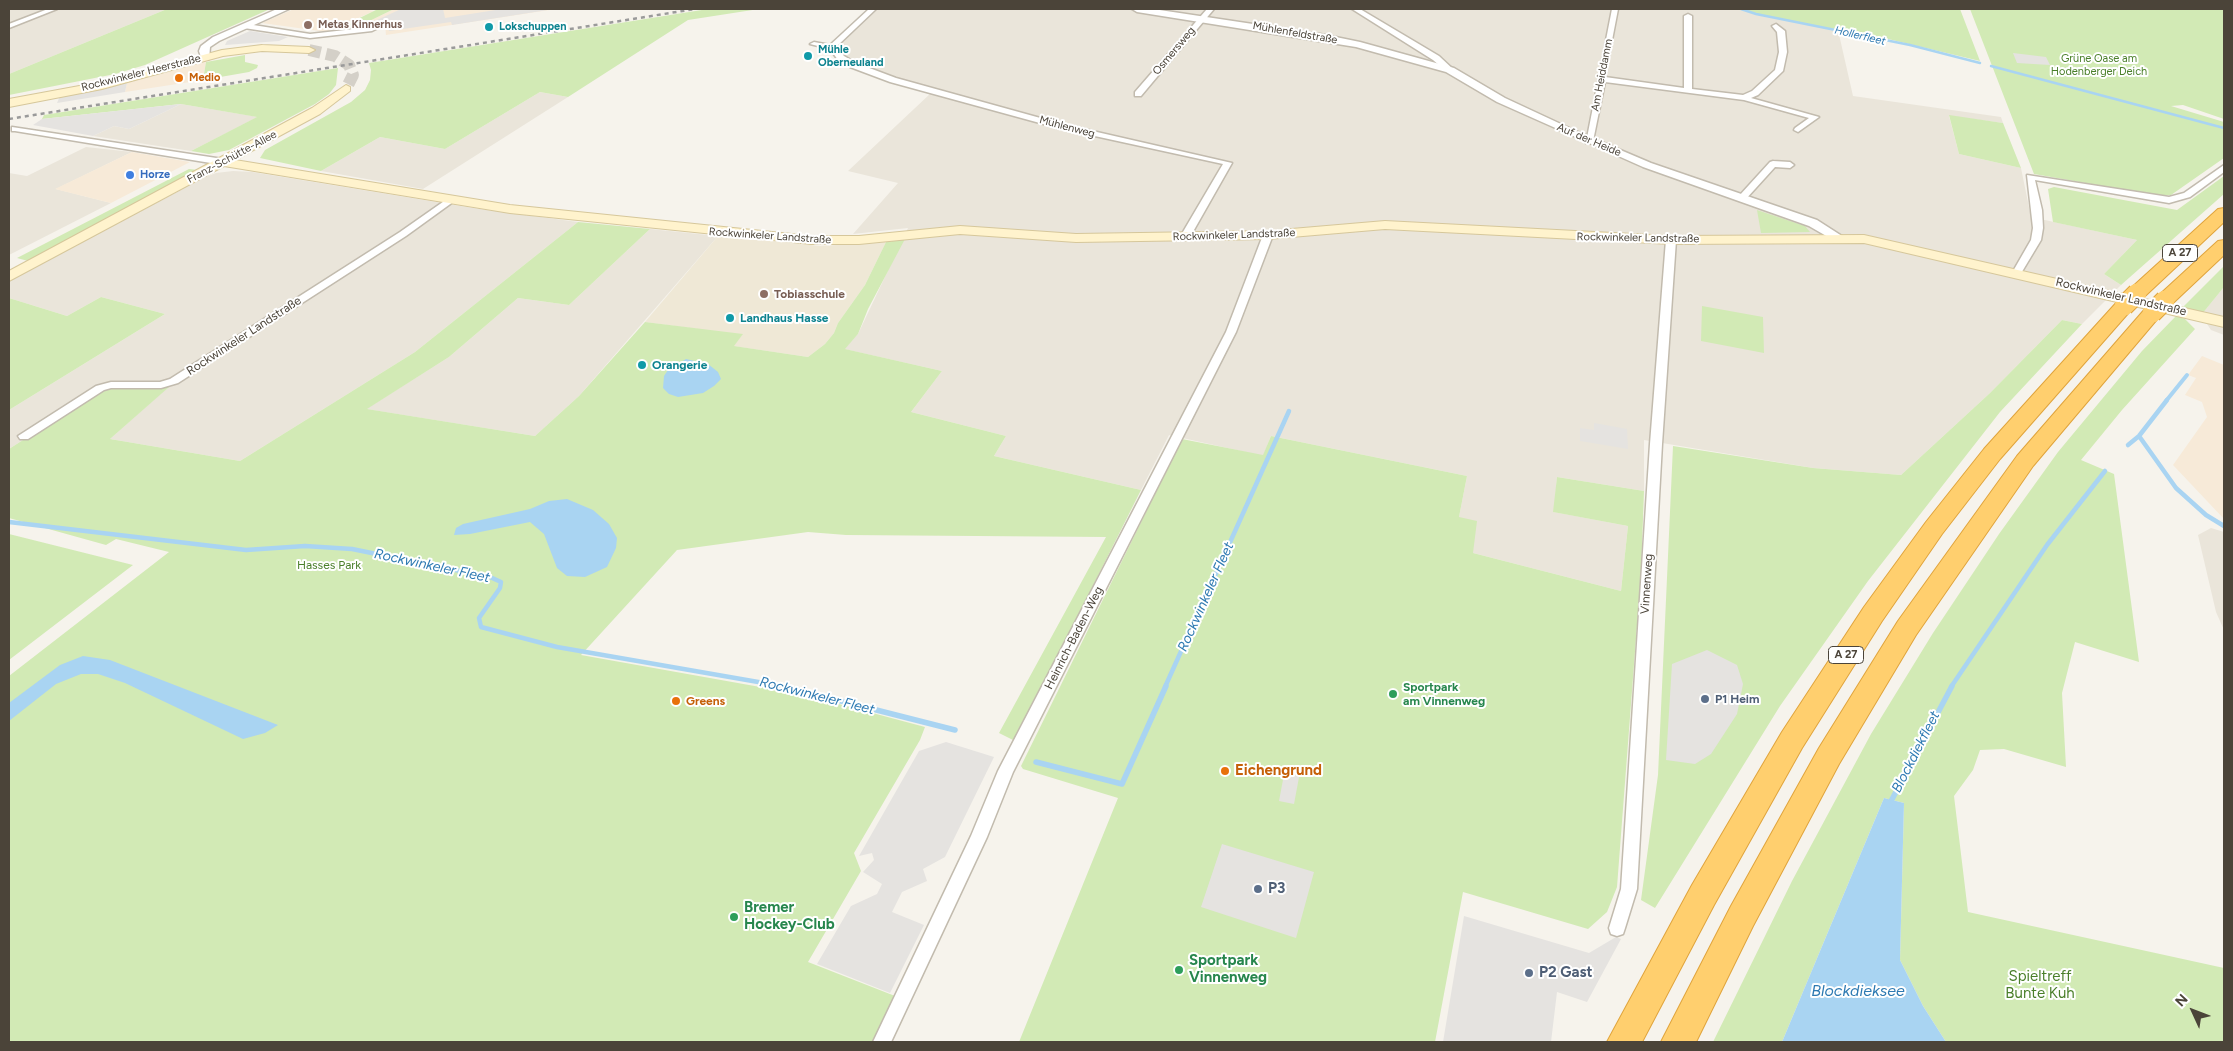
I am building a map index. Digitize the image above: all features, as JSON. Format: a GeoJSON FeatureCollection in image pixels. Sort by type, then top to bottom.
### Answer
{"type":"FeatureCollection","features":[{"type":"Feature","properties":{"kind":"highway","name":"A 27"},"geometry":{"type":"LineString","coordinates":[[1624,1042],[1703,896],[1792,740],[1873,614],[1934,528],[1992,454],[2144,303],[2224,213]]}},
{"type":"Feature","properties":{"kind":"highway","name":"A 27"},"geometry":{"type":"LineString","coordinates":[[1678,1042],[1742,916],[1829,756],[1907,628],[2025,461],[2144,303],[2224,245]]}},
{"type":"Feature","properties":{"kind":"main road"},"geometry":{"type":"LineString","coordinates":[[206,57],[262,48],[309,50]]}},
{"type":"Feature","properties":{"kind":"main road","name":"Rockwinkeler Heerstraße"},"geometry":{"type":"LineString","coordinates":[[9,103],[102,85],[206,57]]}},
{"type":"Feature","properties":{"kind":"main road","name":"Franz-Schütte-Allee"},"geometry":{"type":"LineString","coordinates":[[9,277],[316,111],[346,89]]}},
{"type":"Feature","properties":{"kind":"main road","name":"Rockwinkeler Landstraße"},"geometry":{"type":"LineString","coordinates":[[222,162],[450,200],[594,220],[811,240],[859,240],[960,230],[1076,238],[1268,235],[1385,225],[1671,240],[1840,238],[1879,242],[2224,322]]}},
{"type":"Feature","properties":{"kind":"street"},"geometry":{"type":"LineString","coordinates":[[9,26],[54,9]]}},
{"type":"Feature","properties":{"kind":"street","name":"Rockwinkeler Heerstraße"},"geometry":{"type":"LineString","coordinates":[[206,57],[204,51],[206,46],[284,9]]}},
{"type":"Feature","properties":{"kind":"street"},"geometry":{"type":"LineString","coordinates":[[814,44],[832,47],[873,9]]}},
{"type":"Feature","properties":{"kind":"street","name":"Mühlenfeldstraße"},"geometry":{"type":"LineString","coordinates":[[1137,9],[1357,44],[1450,70]]}},
{"type":"Feature","properties":{"kind":"street","name":"Osmersweg"},"geometry":{"type":"LineString","coordinates":[[1138,94],[1200,18],[1211,9]]}},
{"type":"Feature","properties":{"kind":"street","name":"Auf der Heide"},"geometry":{"type":"LineString","coordinates":[[1355,9],[1436,58],[1450,70],[1509,104],[1647,165],[1814,223],[1840,238]]}},
{"type":"Feature","properties":{"kind":"street","name":"Am Heiddamm"},"geometry":{"type":"LineString","coordinates":[[1589,141],[1615,9]]}},
{"type":"Feature","properties":{"kind":"street"},"geometry":{"type":"LineString","coordinates":[[1688,16],[1688,91]]}},
{"type":"Feature","properties":{"kind":"street"},"geometry":{"type":"LineString","coordinates":[[247,26],[310,36],[372,29]]}},
{"type":"Feature","properties":{"kind":"street"},"geometry":{"type":"LineString","coordinates":[[1744,98],[1755,93],[1779,70],[1783,52],[1780,31],[1776,26]]}},
{"type":"Feature","properties":{"kind":"street","name":"Mühlenweg"},"geometry":{"type":"LineString","coordinates":[[832,47],[841,58],[853,65],[893,80],[1061,126],[1228,163],[1185,237]]}},
{"type":"Feature","properties":{"kind":"street"},"geometry":{"type":"LineString","coordinates":[[1601,79],[1744,98],[1815,117],[1798,130]]}},
{"type":"Feature","properties":{"kind":"street","name":"Rockwinkeler Landstraße"},"geometry":{"type":"LineString","coordinates":[[15,129],[222,162]]}},
{"type":"Feature","properties":{"kind":"street"},"geometry":{"type":"LineString","coordinates":[[1742,198],[1773,164],[1790,165]]}},
{"type":"Feature","properties":{"kind":"street"},"geometry":{"type":"LineString","coordinates":[[2017,274],[2036,240],[2038,228],[2037,210],[2030,177],[2169,200],[2186,196],[2224,168]]}},
{"type":"Feature","properties":{"kind":"street","name":"Rockwinkeler Landstraße"},"geometry":{"type":"LineString","coordinates":[[24,436],[100,388],[110,385],[161,384],[174,381],[403,234],[450,200]]}},
{"type":"Feature","properties":{"kind":"street","name":"Heinrich-Baden-Weg"},"geometry":{"type":"LineString","coordinates":[[882,1042],[979,837],[1009,765],[1232,332],[1268,235]]}},
{"type":"Feature","properties":{"kind":"street","name":"Vinnenweg"},"geometry":{"type":"LineString","coordinates":[[1617,928],[1629,889],[1656,444],[1671,240]]}},
{"type":"Feature","properties":{"kind":"shaded area"},"geometry":{"type":"Polygon","coordinates":[[[9,9],[167,9],[9,74],[9,9]]]}},
{"type":"Feature","properties":{"kind":"shaded area"},"geometry":{"type":"Polygon","coordinates":[[[294,9],[362,9],[374,11],[327,32],[262,23],[294,9]]]}},
{"type":"Feature","properties":{"kind":"shaded area"},"geometry":{"type":"Polygon","coordinates":[[[394,9],[556,9],[386,35],[385,24],[355,28],[394,9]]]}},
{"type":"Feature","properties":{"kind":"shaded area"},"geometry":{"type":"Polygon","coordinates":[[[401,9],[443,9],[445,18],[502,9],[554,9],[452,25],[451,22],[389,31],[387,22],[366,25],[401,9]]]}},
{"type":"Feature","properties":{"kind":"shaded area"},"geometry":{"type":"Polygon","coordinates":[[[876,9],[1740,9],[1753,14],[1838,30],[1853,96],[2001,117],[2003,123],[1949,116],[1959,154],[2021,168],[2031,217],[2137,240],[2104,274],[2121,285],[2082,324],[2062,320],[1990,393],[1901,475],[1813,468],[1644,440],[1644,491],[1557,477],[1554,512],[1628,526],[1621,591],[1473,553],[1459,517],[1467,476],[1271,436],[1263,456],[1169,435],[1141,490],[994,456],[1006,436],[911,412],[942,371],[844,349],[858,334],[908,228],[853,234],[898,183],[848,171],[931,93],[879,79],[836,60],[836,45],[876,9]]]}},
{"type":"Feature","properties":{"kind":"shaded area"},"geometry":{"type":"Polygon","coordinates":[[[250,31],[288,37],[279,41],[225,45],[227,41],[250,31]]]}},
{"type":"Feature","properties":{"kind":"shaded area"},"geometry":{"type":"Polygon","coordinates":[[[2013,53],[2046,57],[2050,65],[2017,63],[2013,53]]]}},
{"type":"Feature","properties":{"kind":"shaded area"},"geometry":{"type":"Polygon","coordinates":[[[206,62],[203,80],[125,92],[127,83],[206,62]]]}},
{"type":"Feature","properties":{"kind":"shaded area"},"geometry":{"type":"Polygon","coordinates":[[[127,83],[125,92],[57,103],[60,96],[127,83]]]}},
{"type":"Feature","properties":{"kind":"shaded area"},"geometry":{"type":"Polygon","coordinates":[[[540,92],[568,97],[423,189],[321,171],[380,137],[445,149],[540,92]]]}},
{"type":"Feature","properties":{"kind":"shaded area"},"geometry":{"type":"Polygon","coordinates":[[[181,104],[258,117],[191,151],[93,136],[114,126],[129,129],[181,104]]]}},
{"type":"Feature","properties":{"kind":"shaded area"},"geometry":{"type":"Polygon","coordinates":[[[181,104],[129,129],[114,126],[93,136],[33,125],[42,119],[181,104]]]}},
{"type":"Feature","properties":{"kind":"shaded area"},"geometry":{"type":"Polygon","coordinates":[[[86,147],[132,152],[56,189],[111,203],[9,255],[9,173],[27,176],[86,147]]]}},
{"type":"Feature","properties":{"kind":"shaded area"},"geometry":{"type":"Polygon","coordinates":[[[132,152],[190,162],[111,203],[55,189],[132,152]]]}},
{"type":"Feature","properties":{"kind":"shaded area"},"geometry":{"type":"Polygon","coordinates":[[[233,171],[252,172],[473,208],[578,222],[415,352],[240,461],[110,439],[168,387],[115,387],[40,429],[9,449],[9,410],[165,314],[101,297],[67,316],[9,298],[9,280],[206,177],[216,173],[233,171]]]}},
{"type":"Feature","properties":{"kind":"shaded area"},"geometry":{"type":"Polygon","coordinates":[[[650,229],[718,236],[579,396],[535,436],[366,409],[449,357],[518,298],[569,305],[650,229]]]}},
{"type":"Feature","properties":{"kind":"shaded area","name":"Tobiasschule"},"geometry":{"type":"Polygon","coordinates":[[[718,236],[820,246],[886,242],[865,285],[838,323],[834,333],[825,344],[808,357],[733,346],[742,335],[645,322],[718,236]]]}},
{"type":"Feature","properties":{"kind":"shaded area"},"geometry":{"type":"Polygon","coordinates":[[[2224,287],[2224,335],[2211,330],[2201,315],[2224,287]]]}},
{"type":"Feature","properties":{"kind":"shaded area"},"geometry":{"type":"Polygon","coordinates":[[[2202,356],[2224,365],[2224,519],[2173,465],[2207,417],[2202,402],[2185,395],[2196,378],[2188,375],[2202,356]]]}},
{"type":"Feature","properties":{"kind":"shaded area"},"geometry":{"type":"Polygon","coordinates":[[[1594,423],[1627,429],[1628,449],[1580,441],[1580,428],[1594,430],[1594,423]]]}},
{"type":"Feature","properties":{"kind":"shaded area"},"geometry":{"type":"Polygon","coordinates":[[[2211,528],[2224,532],[2224,630],[2216,612],[2198,535],[2211,528]]]}},
{"type":"Feature","properties":{"kind":"shaded area","name":"P1 Heim"},"geometry":{"type":"Polygon","coordinates":[[[1707,650],[1737,665],[1743,684],[1737,714],[1711,754],[1695,764],[1666,760],[1672,664],[1707,650]]]}},
{"type":"Feature","properties":{"kind":"shaded area"},"geometry":{"type":"Polygon","coordinates":[[[946,742],[994,757],[945,857],[923,869],[927,881],[902,892],[892,912],[924,925],[890,993],[817,964],[851,906],[877,894],[882,884],[863,872],[874,860],[872,853],[859,856],[919,751],[946,742]]]}},
{"type":"Feature","properties":{"kind":"shaded area"},"geometry":{"type":"Polygon","coordinates":[[[1285,769],[1300,772],[1294,804],[1279,801],[1285,769]]]}},
{"type":"Feature","properties":{"kind":"shaded area","name":"P3"},"geometry":{"type":"Polygon","coordinates":[[[1222,844],[1314,872],[1296,938],[1201,907],[1222,844]]]}},
{"type":"Feature","properties":{"kind":"shaded area","name":"P2 Gast"},"geometry":{"type":"Polygon","coordinates":[[[1464,916],[1589,953],[1616,937],[1621,939],[1587,1002],[1557,992],[1551,1042],[1443,1042],[1464,916]]]}},
{"type":"Feature","properties":{"kind":"green space"},"geometry":{"type":"Polygon","coordinates":[[[167,9],[270,9],[145,65],[115,74],[9,95],[9,74],[167,9]]]}},
{"type":"Feature","properties":{"kind":"green space"},"geometry":{"type":"Polygon","coordinates":[[[378,9],[394,9],[355,28],[333,31],[378,9]]]}},
{"type":"Feature","properties":{"kind":"green space"},"geometry":{"type":"Polygon","coordinates":[[[708,9],[759,9],[688,20],[568,97],[540,92],[445,149],[380,137],[321,171],[260,158],[265,150],[351,102],[365,90],[370,80],[371,70],[369,63],[708,9]]]}},
{"type":"Feature","properties":{"kind":"green space"},"geometry":{"type":"Polygon","coordinates":[[[1740,9],[1960,9],[1980,61],[1884,38],[1753,14],[1740,9]]]}},
{"type":"Feature","properties":{"kind":"green space","name":"Grüne Oase am Hodenberger Deich"},"geometry":{"type":"Polygon","coordinates":[[[1970,9],[2224,9],[2224,119],[2183,105],[2171,106],[2224,122],[2224,158],[2171,195],[2160,196],[2034,174],[1970,9]]]}},
{"type":"Feature","properties":{"kind":"green space"},"geometry":{"type":"Polygon","coordinates":[[[245,55],[245,62],[258,65],[257,68],[249,72],[203,80],[206,62],[245,55]]]}},
{"type":"Feature","properties":{"kind":"green space"},"geometry":{"type":"Polygon","coordinates":[[[338,68],[336,85],[329,94],[315,104],[229,150],[209,154],[191,151],[257,117],[181,104],[42,119],[44,115],[338,68]]]}},
{"type":"Feature","properties":{"kind":"green space"},"geometry":{"type":"Polygon","coordinates":[[[1949,115],[2003,123],[2021,168],[1959,154],[1949,115]]]}},
{"type":"Feature","properties":{"kind":"green space"},"geometry":{"type":"Polygon","coordinates":[[[189,169],[198,170],[36,259],[28,261],[17,258],[189,169]]]}},
{"type":"Feature","properties":{"kind":"green space"},"geometry":{"type":"Polygon","coordinates":[[[2224,176],[2224,194],[2121,285],[2104,274],[2137,240],[2053,222],[2048,189],[2054,187],[2177,210],[2224,176]]]}},
{"type":"Feature","properties":{"kind":"green space"},"geometry":{"type":"Polygon","coordinates":[[[1757,210],[1805,226],[1810,232],[1761,233],[1757,210]]]}},
{"type":"Feature","properties":{"kind":"green space","name":"Hasses Park"},"geometry":{"type":"Polygon","coordinates":[[[578,222],[650,229],[569,305],[518,298],[449,357],[367,409],[535,436],[579,396],[645,322],[743,334],[734,346],[808,357],[825,344],[834,333],[838,323],[865,285],[886,242],[905,239],[868,309],[858,334],[845,349],[942,371],[911,412],[1006,436],[994,456],[1141,490],[1015,741],[999,733],[1106,537],[846,535],[808,532],[677,550],[581,655],[805,695],[925,727],[920,740],[854,853],[861,871],[808,962],[895,996],[872,1042],[9,1042],[9,676],[169,552],[116,539],[106,545],[9,518],[9,449],[101,390],[115,387],[169,387],[110,439],[240,461],[415,352],[578,222]]]}},
{"type":"Feature","properties":{"kind":"green space"},"geometry":{"type":"Polygon","coordinates":[[[2224,266],[2224,287],[2202,314],[2182,308],[2224,266]]]}},
{"type":"Feature","properties":{"kind":"green space"},"geometry":{"type":"Polygon","coordinates":[[[101,297],[165,314],[9,410],[9,298],[67,316],[101,297]]]}},
{"type":"Feature","properties":{"kind":"green space"},"geometry":{"type":"Polygon","coordinates":[[[1702,306],[1763,317],[1764,353],[1701,341],[1702,306]]]}},
{"type":"Feature","properties":{"kind":"green space","name":"Spieltreff Bunte Kuh"},"geometry":{"type":"Polygon","coordinates":[[[2176,316],[2185,319],[2195,329],[2122,410],[2081,460],[2114,474],[2139,662],[2075,642],[2062,693],[2066,767],[2004,749],[1980,750],[1973,770],[1954,796],[1968,912],[2224,968],[2224,1042],[1946,1042],[1923,1006],[1900,960],[1904,803],[1884,798],[1782,1042],[1713,1042],[1792,881],[1871,734],[1933,633],[1999,534],[2058,452],[2142,351],[2176,316]]]}},
{"type":"Feature","properties":{"kind":"green space"},"geometry":{"type":"Polygon","coordinates":[[[2062,320],[2082,324],[2000,412],[1868,581],[1780,706],[1655,908],[1641,900],[1658,775],[1673,446],[1813,468],[1901,475],[1990,393],[2062,320]]]}},
{"type":"Feature","properties":{"kind":"green space","name":"Sportpark am Vinnenweg"},"geometry":{"type":"Polygon","coordinates":[[[1271,436],[1467,476],[1459,517],[1477,521],[1473,553],[1621,591],[1628,526],[1553,512],[1557,477],[1644,491],[1641,573],[1617,887],[1607,912],[1588,929],[1463,892],[1435,1042],[1019,1042],[1118,798],[1023,769],[1021,766],[1182,439],[1263,455],[1271,436]]]}},
{"type":"Feature","properties":{"kind":"green space"},"geometry":{"type":"Polygon","coordinates":[[[9,534],[133,565],[9,660],[9,534]]]}},
{"type":"Feature","properties":{"kind":"water"},"geometry":{"type":"Polygon","coordinates":[[[686,359],[708,364],[718,372],[721,379],[703,393],[678,397],[669,394],[663,388],[664,376],[668,370],[686,359]]]}},
{"type":"Feature","properties":{"kind":"water"},"geometry":{"type":"Polygon","coordinates":[[[567,499],[593,510],[609,524],[617,538],[616,548],[607,567],[585,577],[567,576],[557,568],[544,534],[530,522],[470,534],[454,535],[456,528],[463,524],[530,509],[549,501],[567,499]]]}},
{"type":"Feature","properties":{"kind":"water"},"geometry":{"type":"Polygon","coordinates":[[[83,656],[110,660],[278,725],[265,733],[243,739],[125,683],[98,674],[81,674],[56,684],[9,721],[9,703],[60,665],[83,656]]]}},
{"type":"Feature","properties":{"kind":"water","name":"Blockdieksee"},"geometry":{"type":"Polygon","coordinates":[[[1884,798],[1904,803],[1900,960],[1923,1006],[1946,1042],[1782,1042],[1884,798]]]}},
{"type":"Feature","properties":{"kind":"waterway","name":"Hollerfleet"},"geometry":{"type":"LineString","coordinates":[[1741,9],[1756,14],[1910,45],[1980,63]]}},
{"type":"Feature","properties":{"kind":"waterway","name":"Hollerfleet"},"geometry":{"type":"LineString","coordinates":[[1991,66],[2224,128]]}},
{"type":"Feature","properties":{"kind":"waterway","name":"Blockdiekfleet"},"geometry":{"type":"LineString","coordinates":[[2166,401],[2187,375]]}},
{"type":"Feature","properties":{"kind":"waterway","name":"Blockdiekfleet"},"geometry":{"type":"LineString","coordinates":[[2139,436],[2167,400]]}},
{"type":"Feature","properties":{"kind":"waterway","name":"Rockwinkeler Fleet"},"geometry":{"type":"LineString","coordinates":[[1165,687],[1289,411]]}},
{"type":"Feature","properties":{"kind":"waterway","name":"Blockdiekfleet"},"geometry":{"type":"LineString","coordinates":[[2128,445],[2139,436]]}},
{"type":"Feature","properties":{"kind":"waterway"},"geometry":{"type":"LineString","coordinates":[[2139,436],[2176,488],[2206,515],[2224,526]]}},
{"type":"Feature","properties":{"kind":"waterway","name":"Blockdiekfleet"},"geometry":{"type":"LineString","coordinates":[[1951,687],[2047,545],[2105,471]]}},
{"type":"Feature","properties":{"kind":"waterway","name":"Rockwinkeler Fleet"},"geometry":{"type":"LineString","coordinates":[[9,522],[246,550],[305,546],[352,549],[490,577],[501,582],[500,588],[479,618],[481,627],[557,647],[784,686]]}},
{"type":"Feature","properties":{"kind":"waterway","name":"Rockwinkeler Fleet"},"geometry":{"type":"LineString","coordinates":[[784,686],[955,730]]}},
{"type":"Feature","properties":{"kind":"waterway","name":"Rockwinkeler Fleet"},"geometry":{"type":"LineString","coordinates":[[1036,762],[1122,784],[1166,686]]}},
{"type":"Feature","properties":{"kind":"waterway","name":"Blockdiekfleet"},"geometry":{"type":"LineString","coordinates":[[1889,805],[1952,686]]}},
{"type":"Feature","properties":{"kind":"tunnel"},"geometry":{"type":"LineString","coordinates":[[309,50],[335,56],[349,65],[353,75],[346,89]]}},
{"type":"Feature","properties":{"kind":"railway"},"geometry":{"type":"LineString","coordinates":[[9,119],[695,9]]}},
{"type":"Feature","properties":{"kind":"place","name":"Metas Kinnerhus"},"geometry":{"type":"Point","coordinates":[308,25]}},
{"type":"Feature","properties":{"kind":"place","name":"Lokschuppen"},"geometry":{"type":"Point","coordinates":[489,27]}},
{"type":"Feature","properties":{"kind":"place","name":"Mühle Oberneuland"},"geometry":{"type":"Point","coordinates":[808,56]}},
{"type":"Feature","properties":{"kind":"place","name":"Medio"},"geometry":{"type":"Point","coordinates":[179,78]}},
{"type":"Feature","properties":{"kind":"place","name":"Horze"},"geometry":{"type":"Point","coordinates":[130,175]}},
{"type":"Feature","properties":{"kind":"place","name":"Tobiasschule"},"geometry":{"type":"Point","coordinates":[764,294]}},
{"type":"Feature","properties":{"kind":"place","name":"Landhaus Hasse"},"geometry":{"type":"Point","coordinates":[730,318]}},
{"type":"Feature","properties":{"kind":"place","name":"Orangerie"},"geometry":{"type":"Point","coordinates":[642,365]}},
{"type":"Feature","properties":{"kind":"place","name":"Sportpark am Vinnenweg"},"geometry":{"type":"Point","coordinates":[1393,694]}},
{"type":"Feature","properties":{"kind":"place","name":"P1 Heim"},"geometry":{"type":"Point","coordinates":[1705,699]}},
{"type":"Feature","properties":{"kind":"place","name":"Greens"},"geometry":{"type":"Point","coordinates":[676,701]}},
{"type":"Feature","properties":{"kind":"place","name":"Eichengrund"},"geometry":{"type":"Point","coordinates":[1225,771]}},
{"type":"Feature","properties":{"kind":"place","name":"P3"},"geometry":{"type":"Point","coordinates":[1258,889]}},
{"type":"Feature","properties":{"kind":"place","name":"Bremer Hockey-Club"},"geometry":{"type":"Point","coordinates":[734,917]}},
{"type":"Feature","properties":{"kind":"place","name":"Sportpark Vinnenweg"},"geometry":{"type":"Point","coordinates":[1179,970]}},
{"type":"Feature","properties":{"kind":"place","name":"P2 Gast"},"geometry":{"type":"Point","coordinates":[1529,973]}}]}
